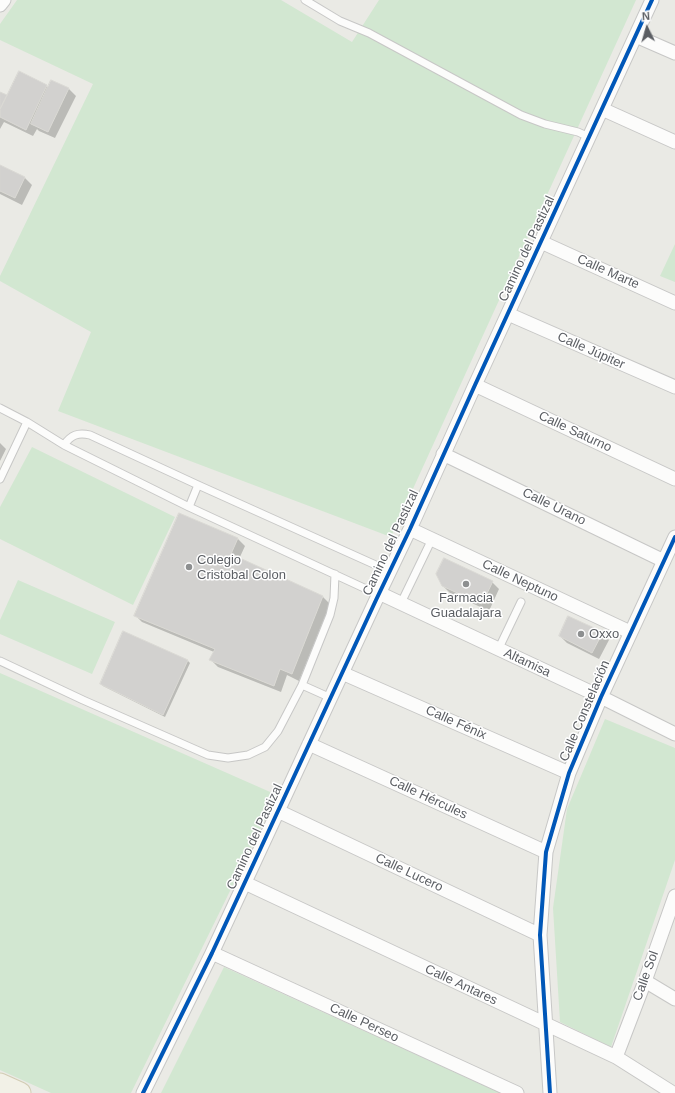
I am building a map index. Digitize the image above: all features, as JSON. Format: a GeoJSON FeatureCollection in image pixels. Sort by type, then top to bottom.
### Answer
{"type":"FeatureCollection","features":[{"type":"Feature","properties":{"kind":"main road"},"geometry":{"type":"LineString","coordinates":[[0,1084],[20,1093]]}},
{"type":"Feature","properties":{"kind":"street"},"geometry":{"type":"LineString","coordinates":[[0,5],[4,0]]}},
{"type":"Feature","properties":{"kind":"street","name":"Camino del Pastizal"},"geometry":{"type":"LineString","coordinates":[[144,1093],[245,884],[389,571],[410,529],[652,0]]}},
{"type":"Feature","properties":{"kind":"street"},"geometry":{"type":"LineString","coordinates":[[636,36],[675,54]]}},
{"type":"Feature","properties":{"kind":"street"},"geometry":{"type":"LineString","coordinates":[[602,109],[675,142]]}},
{"type":"Feature","properties":{"kind":"street","name":"Calle Marte"},"geometry":{"type":"LineString","coordinates":[[541,242],[675,303]]}},
{"type":"Feature","properties":{"kind":"street","name":"Calle Júpiter"},"geometry":{"type":"LineString","coordinates":[[508,314],[675,387]]}},
{"type":"Feature","properties":{"kind":"street","name":"Calle Saturno"},"geometry":{"type":"LineString","coordinates":[[475,385],[675,479]]}},
{"type":"Feature","properties":{"kind":"street","name":"Calle Urano"},"geometry":{"type":"LineString","coordinates":[[444,454],[664,561]]}},
{"type":"Feature","properties":{"kind":"street","name":"Calle Neptuno"},"geometry":{"type":"LineString","coordinates":[[410,529],[630,632]]}},
{"type":"Feature","properties":{"kind":"street","name":"Calle Constelación"},"geometry":{"type":"LineString","coordinates":[[550,1093],[540,935],[546,852],[569,773],[630,632],[675,537]]}},
{"type":"Feature","properties":{"kind":"street","name":"Altamisa"},"geometry":{"type":"LineString","coordinates":[[379,593],[601,697],[675,734]]}},
{"type":"Feature","properties":{"kind":"street","name":"Calle Fénix"},"geometry":{"type":"LineString","coordinates":[[342,673],[569,773]]}},
{"type":"Feature","properties":{"kind":"street","name":"Calle Hércules"},"geometry":{"type":"LineString","coordinates":[[309,744],[546,852]]}},
{"type":"Feature","properties":{"kind":"street","name":"Calle Lucero"},"geometry":{"type":"LineString","coordinates":[[278,811],[540,935]]}},
{"type":"Feature","properties":{"kind":"street","name":"Calle Antares"},"geometry":{"type":"LineString","coordinates":[[245,884],[616,1057],[673,1093]]}},
{"type":"Feature","properties":{"kind":"street","name":"Calle Sol"},"geometry":{"type":"LineString","coordinates":[[616,1057],[674,903]]}},
{"type":"Feature","properties":{"kind":"street","name":"Calle Perseo"},"geometry":{"type":"LineString","coordinates":[[212,953],[517,1093]]}},
{"type":"Feature","properties":{"kind":"street"},"geometry":{"type":"LineString","coordinates":[[645,981],[675,999]]}},
{"type":"Feature","properties":{"kind":"lane"},"geometry":{"type":"LineString","coordinates":[[305,0],[340,20],[369,33],[521,114],[545,124],[578,132],[589,137]]}},
{"type":"Feature","properties":{"kind":"lane"},"geometry":{"type":"LineString","coordinates":[[0,408],[27,422],[64,445],[189,507],[364,588],[379,593]]}},
{"type":"Feature","properties":{"kind":"lane"},"geometry":{"type":"LineString","coordinates":[[0,479],[27,422]]}},
{"type":"Feature","properties":{"kind":"lane"},"geometry":{"type":"LineString","coordinates":[[64,445],[68,439],[76,435],[83,433],[90,435],[389,571]]}},
{"type":"Feature","properties":{"kind":"lane"},"geometry":{"type":"LineString","coordinates":[[189,507],[198,484]]}},
{"type":"Feature","properties":{"kind":"lane"},"geometry":{"type":"LineString","coordinates":[[401,603],[432,540]]}},
{"type":"Feature","properties":{"kind":"lane"},"geometry":{"type":"LineString","coordinates":[[0,661],[83,700],[208,754],[228,758],[248,755],[265,747],[278,731],[302,685],[332,607],[335,574]]}},
{"type":"Feature","properties":{"kind":"lane"},"geometry":{"type":"LineString","coordinates":[[498,650],[521,602]]}},
{"type":"Feature","properties":{"kind":"lane"},"geometry":{"type":"LineString","coordinates":[[302,685],[331,698]]}},
{"type":"Feature","properties":{"kind":"green space"},"geometry":{"type":"Polygon","coordinates":[[[17,0],[281,0],[352,42],[379,0],[636,0],[391,537],[58,411],[91,332],[0,281],[0,276],[93,84],[0,40],[0,24],[17,0]]]}},
{"type":"Feature","properties":{"kind":"green space"},"geometry":{"type":"Polygon","coordinates":[[[675,244],[675,282],[660,276],[675,244]]]}},
{"type":"Feature","properties":{"kind":"green space"},"geometry":{"type":"Polygon","coordinates":[[[32,447],[175,517],[133,605],[0,539],[0,507],[32,447]]]}},
{"type":"Feature","properties":{"kind":"green space"},"geometry":{"type":"Polygon","coordinates":[[[18,580],[115,622],[92,674],[0,634],[0,620],[18,580]]]}},
{"type":"Feature","properties":{"kind":"green space"},"geometry":{"type":"Polygon","coordinates":[[[0,673],[277,795],[131,1093],[51,1093],[0,1070],[0,673]]]}},
{"type":"Feature","properties":{"kind":"green space"},"geometry":{"type":"Polygon","coordinates":[[[605,719],[675,748],[675,860],[611,1047],[560,1022],[553,908],[567,809],[605,719]]]}},
{"type":"Feature","properties":{"kind":"green space"},"geometry":{"type":"Polygon","coordinates":[[[224,967],[500,1093],[161,1093],[224,967]]]}},
{"type":"Feature","properties":{"kind":"building"},"geometry":{"type":"Polygon","coordinates":[[[19,71],[47,85],[26,130],[0,117],[0,110],[19,71]]]}},
{"type":"Feature","properties":{"kind":"building"},"geometry":{"type":"Polygon","coordinates":[[[51,80],[69,88],[48,132],[31,124],[51,80]]]}},
{"type":"Feature","properties":{"kind":"building"},"geometry":{"type":"Polygon","coordinates":[[[0,92],[7,95],[0,109],[0,92]]]}},
{"type":"Feature","properties":{"kind":"building"},"geometry":{"type":"Polygon","coordinates":[[[0,165],[25,177],[15,198],[0,191],[0,165]]]}},
{"type":"Feature","properties":{"kind":"building"},"geometry":{"type":"Polygon","coordinates":[[[179,513],[238,538],[231,554],[323,596],[292,674],[280,669],[274,686],[209,660],[215,649],[134,616],[179,513]]]}},
{"type":"Feature","properties":{"kind":"building","name":"Farmacia Guadalajara"},"geometry":{"type":"Polygon","coordinates":[[[444,558],[493,581],[482,604],[442,586],[436,574],[444,558]]]}},
{"type":"Feature","properties":{"kind":"building","name":"Oxxo"},"geometry":{"type":"Polygon","coordinates":[[[568,616],[603,632],[592,653],[559,636],[568,616]]]}},
{"type":"Feature","properties":{"kind":"building"},"geometry":{"type":"Polygon","coordinates":[[[123,631],[188,660],[163,715],[100,684],[123,631]]]}},
{"type":"Feature","properties":{"kind":"cycle path"},"geometry":{"type":"LineString","coordinates":[[143,1093],[212,953],[410,529],[652,0]]}},
{"type":"Feature","properties":{"kind":"cycle path"},"geometry":{"type":"LineString","coordinates":[[550,1093],[540,935],[546,852],[569,773],[601,697],[675,537]]}},
{"type":"Feature","properties":{"kind":"place","name":"Colegio Cristobal Colon"},"geometry":{"type":"Point","coordinates":[189,567]}},
{"type":"Feature","properties":{"kind":"place","name":"Farmacia Guadalajara"},"geometry":{"type":"Point","coordinates":[466,584]}},
{"type":"Feature","properties":{"kind":"place","name":"Oxxo"},"geometry":{"type":"Point","coordinates":[581,634]}}]}
